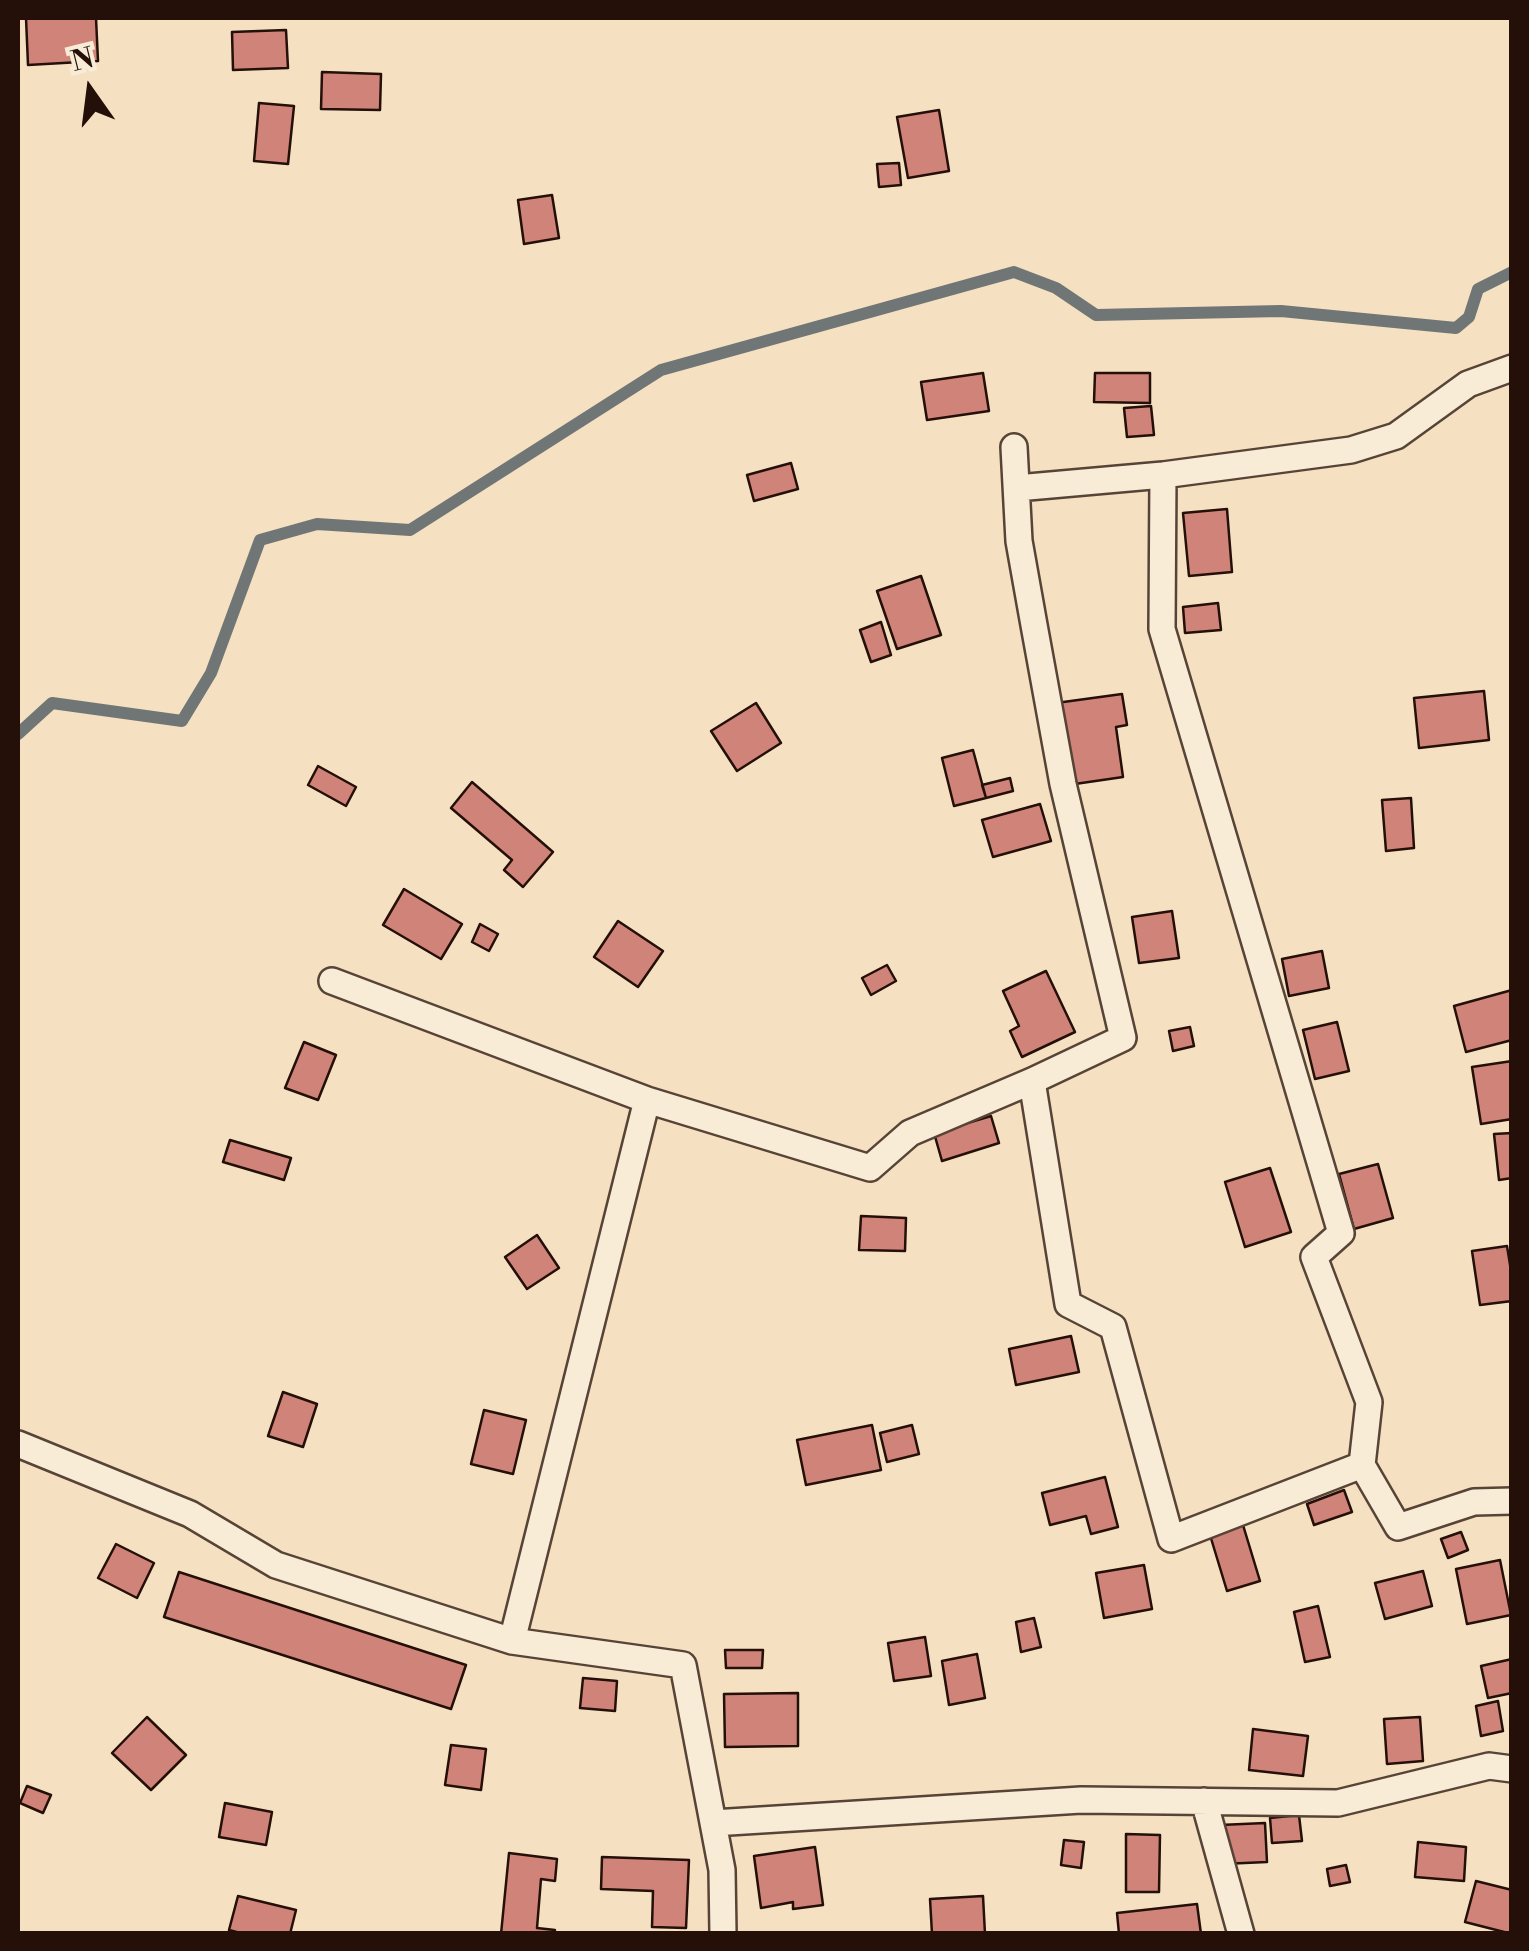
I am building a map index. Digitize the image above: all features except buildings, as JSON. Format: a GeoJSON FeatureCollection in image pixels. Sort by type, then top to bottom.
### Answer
{"type":"FeatureCollection","features":[{"type":"Feature","properties":{"kind":"lane"},"geometry":{"type":"LineString","coordinates":[[1017,488],[1163,475],[1351,450],[1396,436],[1468,384],[1512,368]]}},
{"type":"Feature","properties":{"kind":"lane"},"geometry":{"type":"LineString","coordinates":[[332,981],[647,1100],[870,1168],[910,1133],[1123,1038],[1063,784],[1019,542],[1014,448]]}},
{"type":"Feature","properties":{"kind":"lane"},"geometry":{"type":"LineString","coordinates":[[1163,475],[1162,629],[1341,1233],[1314,1257],[1369,1402],[1362,1465],[1398,1527],[1474,1502],[1512,1501]]}},
{"type":"Feature","properties":{"kind":"lane"},"geometry":{"type":"LineString","coordinates":[[1032,1081],[1068,1304],[1113,1328],[1170,1539],[1362,1465]]}},
{"type":"Feature","properties":{"kind":"lane"},"geometry":{"type":"LineString","coordinates":[[512,1641],[647,1100]]}},
{"type":"Feature","properties":{"kind":"lane"},"geometry":{"type":"LineString","coordinates":[[18,1444],[190,1514],[276,1565],[512,1641],[683,1665],[722,1870],[723,1934]]}},
{"type":"Feature","properties":{"kind":"lane"},"geometry":{"type":"LineString","coordinates":[[714,1823],[1081,1800],[1338,1803],[1489,1766],[1512,1769]]}},
{"type":"Feature","properties":{"kind":"lane"},"geometry":{"type":"LineString","coordinates":[[1204,1801],[1241,1934]]}},
{"type":"Feature","properties":{"kind":"waterway"},"geometry":{"type":"LineString","coordinates":[[18,734],[52,703],[182,721],[211,673],[260,540],[317,524],[410,530],[661,370],[1014,272],[1056,288],[1096,315],[1281,311],[1456,328],[1469,317],[1478,289],[1512,272]]}}]}
